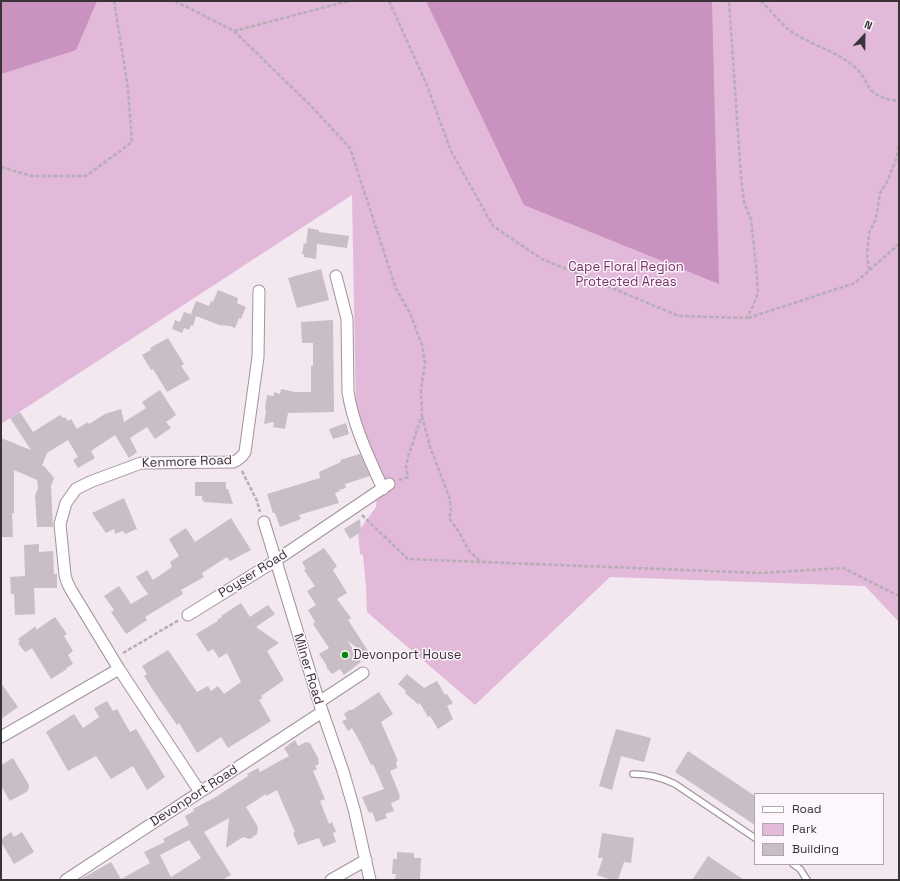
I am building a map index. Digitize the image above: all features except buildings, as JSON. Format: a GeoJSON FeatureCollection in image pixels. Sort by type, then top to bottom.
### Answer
{"type":"FeatureCollection","features":[{"type":"Feature","properties":{"kind":"street"},"geometry":{"type":"LineString","coordinates":[[336,276],[347,319],[349,403],[353,416],[386,487]]}},
{"type":"Feature","properties":{"kind":"street","name":"Kenmore Road"},"geometry":{"type":"LineString","coordinates":[[200,792],[119,669],[67,582],[60,524],[66,503],[76,489],[84,484],[136,464],[233,462],[237,461],[243,455],[245,452],[258,357],[259,291]]}},
{"type":"Feature","properties":{"kind":"street","name":"Poyser Road"},"geometry":{"type":"LineString","coordinates":[[188,615],[275,561],[386,487]]}},
{"type":"Feature","properties":{"kind":"street","name":"Milner Road"},"geometry":{"type":"LineString","coordinates":[[264,522],[320,707],[343,771],[354,809],[370,880]]}},
{"type":"Feature","properties":{"kind":"street"},"geometry":{"type":"LineString","coordinates":[[1,737],[119,669]]}},
{"type":"Feature","properties":{"kind":"street","name":"Devonport Road"},"geometry":{"type":"LineString","coordinates":[[66,880],[200,792],[320,707],[363,673]]}},
{"type":"Feature","properties":{"kind":"street"},"geometry":{"type":"LineString","coordinates":[[331,880],[366,860]]}},
{"type":"Feature","properties":{"kind":"lane"},"geometry":{"type":"LineString","coordinates":[[633,774],[646,774],[661,777],[675,784],[754,837]]}},
{"type":"Feature","properties":{"kind":"lane"},"geometry":{"type":"LineString","coordinates":[[794,865],[807,880]]}},
{"type":"Feature","properties":{"kind":"path"},"geometry":{"type":"LineString","coordinates":[[1,168],[32,176],[86,176],[132,142],[128,88],[114,1]]}},
{"type":"Feature","properties":{"kind":"path"},"geometry":{"type":"LineString","coordinates":[[175,1],[234,31],[311,106],[350,148],[396,289],[410,313],[422,345],[425,363],[421,389],[422,415],[430,447],[450,499],[451,512],[449,518],[460,532],[469,551],[482,562]]}},
{"type":"Feature","properties":{"kind":"path"},"geometry":{"type":"LineString","coordinates":[[234,31],[349,1]]}},
{"type":"Feature","properties":{"kind":"path"},"geometry":{"type":"LineString","coordinates":[[389,1],[426,83],[451,151],[493,226],[542,259],[679,316],[747,318],[855,283],[899,244]]}},
{"type":"Feature","properties":{"kind":"path"},"geometry":{"type":"LineString","coordinates":[[729,1],[741,177],[744,202],[751,220],[758,293],[754,306],[747,318]]}},
{"type":"Feature","properties":{"kind":"path"},"geometry":{"type":"LineString","coordinates":[[761,1],[787,29],[813,44],[837,54],[858,70],[873,92],[888,100],[899,101]]}},
{"type":"Feature","properties":{"kind":"path"},"geometry":{"type":"LineString","coordinates":[[869,270],[867,254],[869,233],[876,220],[880,193],[890,175],[899,142]]}},
{"type":"Feature","properties":{"kind":"path"},"geometry":{"type":"LineString","coordinates":[[386,487],[408,476],[406,467],[408,457],[422,415]]}},
{"type":"Feature","properties":{"kind":"path"},"geometry":{"type":"LineString","coordinates":[[237,461],[257,500],[264,522]]}},
{"type":"Feature","properties":{"kind":"path"},"geometry":{"type":"LineString","coordinates":[[354,508],[408,559],[761,573],[843,568],[899,596]]}},
{"type":"Feature","properties":{"kind":"path"},"geometry":{"type":"LineString","coordinates":[[113,658],[188,615]]}},
{"type":"Feature","properties":{"kind":"green space","name":"Cape Floral Region Protected Areas"},"geometry":{"type":"Polygon","coordinates":[[[1,1],[899,1],[899,622],[865,586],[610,577],[475,705],[367,612],[363,555],[360,554],[358,532],[376,507],[379,476],[356,414],[352,195],[1,424],[1,1]]]}},
{"type":"Feature","properties":{"kind":"shaded area"},"geometry":{"type":"Polygon","coordinates":[[[1,1],[97,1],[76,50],[1,74],[1,1]]]}},
{"type":"Feature","properties":{"kind":"shaded area"},"geometry":{"type":"Polygon","coordinates":[[[426,1],[712,1],[719,284],[524,205],[426,1]]]}},
{"type":"Feature","properties":{"kind":"place","name":"Devonport House"},"geometry":{"type":"Point","coordinates":[345,655]}}]}
